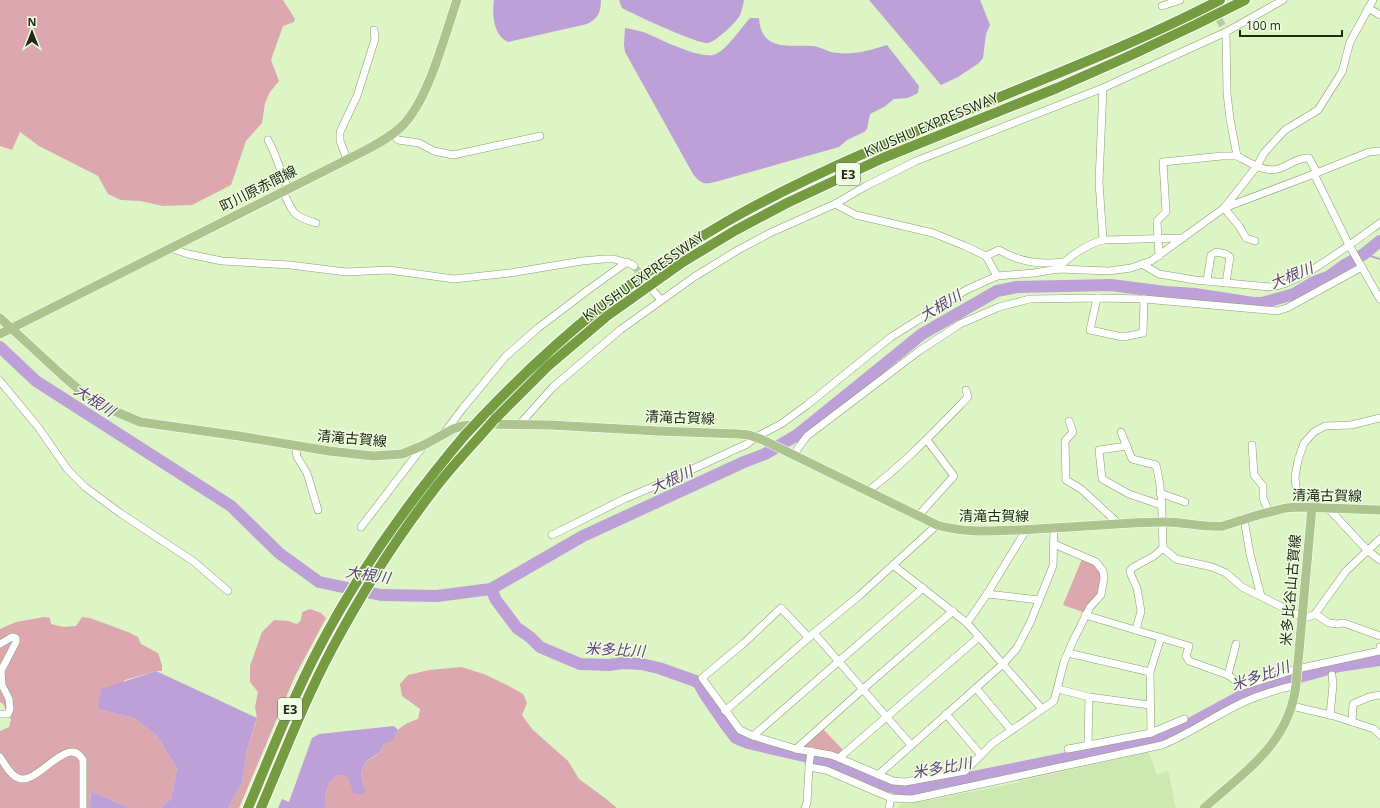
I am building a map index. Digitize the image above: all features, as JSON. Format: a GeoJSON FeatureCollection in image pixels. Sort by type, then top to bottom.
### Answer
{"type":"FeatureCollection","features":[{"type":"Feature","properties":{"kind":"highway"},"geometry":{"type":"LineString","coordinates":[[1192,14],[1214,0]]}},
{"type":"Feature","properties":{"kind":"highway","name":"KYUSHU EXPRESSWAY"},"geometry":{"type":"LineString","coordinates":[[248,808],[284,722],[320,645],[362,572],[391,529],[424,483],[465,435],[543,356],[592,313],[620,291],[674,254],[726,222],[832,168],[1111,52],[1220,0]]}},
{"type":"Feature","properties":{"kind":"highway","name":"KYUSHU EXPRESSWAY"},"geometry":{"type":"LineString","coordinates":[[261,808],[312,690],[332,648],[375,574],[403,532],[433,491],[495,419],[548,366],[608,316],[683,262],[736,230],[788,203],[869,165],[1057,88],[1127,57],[1195,26],[1245,0]]}},
{"type":"Feature","properties":{"kind":"main road","name":"町川原赤間線"},"geometry":{"type":"LineString","coordinates":[[5,332],[347,159],[392,134],[402,126],[424,93],[457,0]]}},
{"type":"Feature","properties":{"kind":"main road","name":"清滝古賀線"},"geometry":{"type":"LineString","coordinates":[[0,318],[5,332],[73,386],[97,403],[140,422],[374,456],[402,454],[462,426],[475,424],[558,425],[739,434],[759,438],[937,525],[959,530],[984,532],[1164,522],[1213,527],[1223,526],[1270,512],[1298,507],[1380,510]]}},
{"type":"Feature","properties":{"kind":"main road","name":"米多比谷山古賀線"},"geometry":{"type":"LineString","coordinates":[[1204,808],[1264,754],[1276,739],[1292,706],[1296,685],[1312,507]]}},
{"type":"Feature","properties":{"kind":"street"},"geometry":{"type":"LineString","coordinates":[[1162,6],[1180,0]]}},
{"type":"Feature","properties":{"kind":"street"},"geometry":{"type":"LineString","coordinates":[[519,425],[553,387],[620,330],[661,300],[738,250],[772,232],[835,204],[866,186],[916,161],[1103,88],[1226,32],[1283,0]]}},
{"type":"Feature","properties":{"kind":"street"},"geometry":{"type":"LineString","coordinates":[[552,535],[624,499],[727,454],[759,438],[807,406],[891,337],[966,290],[997,276],[1034,273],[1058,269],[1109,271],[1131,268],[1151,261],[1159,256],[1224,208],[1257,166],[1264,153],[1285,130],[1318,110],[1342,72],[1350,42],[1373,0]]}},
{"type":"Feature","properties":{"kind":"street"},"geometry":{"type":"LineString","coordinates":[[1368,8],[1380,15]]}},
{"type":"Feature","properties":{"kind":"street"},"geometry":{"type":"LineString","coordinates":[[347,159],[340,141],[340,132],[357,96],[375,39],[374,30]]}},
{"type":"Feature","properties":{"kind":"street"},"geometry":{"type":"LineString","coordinates":[[1226,32],[1227,93],[1237,156]]}},
{"type":"Feature","properties":{"kind":"street"},"geometry":{"type":"LineString","coordinates":[[1103,88],[1099,182],[1103,240]]}},
{"type":"Feature","properties":{"kind":"street"},"geometry":{"type":"LineString","coordinates":[[392,134],[398,140],[419,143],[434,151],[453,155],[540,136]]}},
{"type":"Feature","properties":{"kind":"street"},"geometry":{"type":"LineString","coordinates":[[268,140],[273,150],[293,213],[297,217],[316,223]]}},
{"type":"Feature","properties":{"kind":"street"},"geometry":{"type":"LineString","coordinates":[[1224,208],[1316,174],[1369,152],[1380,151]]}},
{"type":"Feature","properties":{"kind":"street"},"geometry":{"type":"LineString","coordinates":[[1159,256],[1157,221],[1166,212],[1163,162],[1222,156],[1237,156],[1257,166],[1271,170],[1279,169],[1302,158],[1309,158],[1349,245],[1380,299]]}},
{"type":"Feature","properties":{"kind":"street"},"geometry":{"type":"LineString","coordinates":[[835,204],[856,215],[933,233],[986,256],[997,276]]}},
{"type":"Feature","properties":{"kind":"street"},"geometry":{"type":"LineString","coordinates":[[1224,208],[1239,226],[1246,238],[1255,241]]}},
{"type":"Feature","properties":{"kind":"street"},"geometry":{"type":"LineString","coordinates":[[1142,264],[1159,274],[1226,283],[1270,287],[1279,286],[1326,262],[1380,223]]}},
{"type":"Feature","properties":{"kind":"street"},"geometry":{"type":"LineString","coordinates":[[1058,269],[1064,262],[1095,242],[1103,240],[1183,238]]}},
{"type":"Feature","properties":{"kind":"street"},"geometry":{"type":"LineString","coordinates":[[170,248],[222,262],[290,265],[346,272],[396,270],[454,279],[614,259],[627,262],[634,266]]}},
{"type":"Feature","properties":{"kind":"street"},"geometry":{"type":"LineString","coordinates":[[986,256],[999,250],[1010,256],[1032,262],[1052,264],[1064,262]]}},
{"type":"Feature","properties":{"kind":"street"},"geometry":{"type":"LineString","coordinates":[[1207,281],[1211,255],[1216,252],[1226,254],[1230,257],[1226,283]]}},
{"type":"Feature","properties":{"kind":"street"},"geometry":{"type":"LineString","coordinates":[[444,434],[463,408],[506,356],[538,328],[575,299],[627,262]]}},
{"type":"Feature","properties":{"kind":"street"},"geometry":{"type":"LineString","coordinates":[[793,455],[807,436],[919,351],[960,324],[999,307],[1030,299],[1097,298],[1144,299],[1277,311],[1287,308],[1362,267]]}},
{"type":"Feature","properties":{"kind":"street"},"geometry":{"type":"LineString","coordinates":[[654,292],[661,300]]}},
{"type":"Feature","properties":{"kind":"street"},"geometry":{"type":"LineString","coordinates":[[1097,298],[1090,330],[1122,337],[1143,333],[1144,299]]}},
{"type":"Feature","properties":{"kind":"street"},"geometry":{"type":"LineString","coordinates":[[0,381],[38,427],[68,470],[85,487],[120,514],[193,561],[228,591]]}},
{"type":"Feature","properties":{"kind":"street"},"geometry":{"type":"LineString","coordinates":[[868,491],[927,440],[968,397],[966,390]]}},
{"type":"Feature","properties":{"kind":"street"},"geometry":{"type":"LineString","coordinates":[[1298,507],[1295,477],[1298,460],[1304,443],[1314,432],[1325,426],[1351,425],[1380,418]]}},
{"type":"Feature","properties":{"kind":"street"},"geometry":{"type":"LineString","coordinates":[[1069,421],[1073,432],[1065,441],[1066,480],[1081,489],[1119,524]]}},
{"type":"Feature","properties":{"kind":"street"},"geometry":{"type":"LineString","coordinates":[[1121,432],[1132,459],[1156,465],[1159,477],[1164,522],[1163,548],[1154,556],[1130,570],[1137,588],[1141,612],[1136,630]]}},
{"type":"Feature","properties":{"kind":"street"},"geometry":{"type":"LineString","coordinates":[[918,516],[954,476],[927,440]]}},
{"type":"Feature","properties":{"kind":"street"},"geometry":{"type":"LineString","coordinates":[[295,445],[297,457],[307,473],[318,510]]}},
{"type":"Feature","properties":{"kind":"street"},"geometry":{"type":"LineString","coordinates":[[361,527],[424,445]]}},
{"type":"Feature","properties":{"kind":"street"},"geometry":{"type":"LineString","coordinates":[[1252,445],[1254,475],[1263,486],[1263,498],[1270,512]]}},
{"type":"Feature","properties":{"kind":"street"},"geometry":{"type":"LineString","coordinates":[[1127,446],[1099,450],[1102,479],[1129,494],[1161,505]]}},
{"type":"Feature","properties":{"kind":"street"},"geometry":{"type":"LineString","coordinates":[[1160,492],[1185,502]]}},
{"type":"Feature","properties":{"kind":"street"},"geometry":{"type":"LineString","coordinates":[[1328,508],[1368,551],[1380,560]]}},
{"type":"Feature","properties":{"kind":"street"},"geometry":{"type":"LineString","coordinates":[[1244,519],[1250,554],[1261,596]]}},
{"type":"Feature","properties":{"kind":"street"},"geometry":{"type":"LineString","coordinates":[[725,711],[859,596],[937,525]]}},
{"type":"Feature","properties":{"kind":"street"},"geometry":{"type":"LineString","coordinates":[[878,775],[1003,664],[1017,648],[1030,623],[1053,566],[1054,528]]}},
{"type":"Feature","properties":{"kind":"street"},"geometry":{"type":"LineString","coordinates":[[967,623],[987,594],[1026,530]]}},
{"type":"Feature","properties":{"kind":"street"},"geometry":{"type":"LineString","coordinates":[[1163,548],[1176,559],[1212,567],[1226,573],[1242,587],[1302,617],[1309,617],[1315,614],[1346,571],[1380,539]]}},
{"type":"Feature","properties":{"kind":"street"},"geometry":{"type":"LineString","coordinates":[[911,745],[839,661],[781,608],[744,643],[702,678],[740,730],[753,736],[796,749],[839,758],[893,781],[905,782],[965,771],[994,743],[1054,701],[1068,653],[1085,615],[1101,595],[1104,578],[1103,571],[1096,562],[1054,544]]}},
{"type":"Feature","properties":{"kind":"street"},"geometry":{"type":"LineString","coordinates":[[893,565],[967,623],[1042,709]]}},
{"type":"Feature","properties":{"kind":"street"},"geometry":{"type":"LineString","coordinates":[[753,736],[923,588]]}},
{"type":"Feature","properties":{"kind":"street"},"geometry":{"type":"LineString","coordinates":[[987,594],[1039,600]]}},
{"type":"Feature","properties":{"kind":"street"},"geometry":{"type":"LineString","coordinates":[[796,749],[953,611]]}},
{"type":"Feature","properties":{"kind":"street"},"geometry":{"type":"LineString","coordinates":[[1315,614],[1329,623],[1344,623],[1380,636]]}},
{"type":"Feature","properties":{"kind":"street"},"geometry":{"type":"LineString","coordinates":[[1085,615],[1188,646],[1186,656],[1189,660],[1228,675],[1243,686],[1297,670],[1380,651],[1380,647]]}},
{"type":"Feature","properties":{"kind":"street"},"geometry":{"type":"LineString","coordinates":[[0,644],[12,637],[16,638],[16,642],[1,671],[2,685],[9,700],[10,709],[8,714],[0,714]]}},
{"type":"Feature","properties":{"kind":"street"},"geometry":{"type":"LineString","coordinates":[[839,758],[979,637]]}},
{"type":"Feature","properties":{"kind":"street"},"geometry":{"type":"LineString","coordinates":[[1151,733],[1150,672],[1161,637]]}},
{"type":"Feature","properties":{"kind":"street"},"geometry":{"type":"LineString","coordinates":[[1228,675],[1236,644]]}},
{"type":"Feature","properties":{"kind":"street"},"geometry":{"type":"LineString","coordinates":[[1068,653],[1150,672]]}},
{"type":"Feature","properties":{"kind":"street"},"geometry":{"type":"LineString","coordinates":[[1330,715],[1333,685],[1332,675]]}},
{"type":"Feature","properties":{"kind":"street"},"geometry":{"type":"LineString","coordinates":[[809,767],[826,770],[891,798],[912,799],[1162,745],[1246,701],[1269,692],[1296,685]]}},
{"type":"Feature","properties":{"kind":"street"},"geometry":{"type":"LineString","coordinates":[[976,688],[1011,730]]}},
{"type":"Feature","properties":{"kind":"street"},"geometry":{"type":"LineString","coordinates":[[1058,689],[1089,697],[1150,706]]}},
{"type":"Feature","properties":{"kind":"street"},"geometry":{"type":"LineString","coordinates":[[1352,722],[1353,704],[1369,697],[1380,695]]}},
{"type":"Feature","properties":{"kind":"street"},"geometry":{"type":"LineString","coordinates":[[1088,744],[1089,697]]}},
{"type":"Feature","properties":{"kind":"street"},"geometry":{"type":"LineString","coordinates":[[1292,706],[1374,728],[1380,734]]}},
{"type":"Feature","properties":{"kind":"street"},"geometry":{"type":"LineString","coordinates":[[946,714],[981,755]]}},
{"type":"Feature","properties":{"kind":"street"},"geometry":{"type":"LineString","coordinates":[[1068,749],[1151,733],[1184,719]]}},
{"type":"Feature","properties":{"kind":"street"},"geometry":{"type":"LineString","coordinates":[[805,808],[807,803],[811,751]]}},
{"type":"Feature","properties":{"kind":"street"},"geometry":{"type":"LineString","coordinates":[[0,757],[13,775],[19,779],[26,780],[66,753],[77,753],[83,760],[83,808]]}},
{"type":"Feature","properties":{"kind":"street"},"geometry":{"type":"LineString","coordinates":[[889,808],[891,798]]}},
{"type":"Feature","properties":{"kind":"shaded area"},"geometry":{"type":"Polygon","coordinates":[[[0,0],[283,0],[295,19],[294,22],[283,26],[271,60],[279,81],[270,92],[265,103],[262,123],[246,141],[231,185],[192,205],[163,206],[140,201],[121,200],[108,194],[98,176],[39,146],[20,132],[12,150],[0,146],[0,0]]]}},
{"type":"Feature","properties":{"kind":"shaded area"},"geometry":{"type":"Polygon","coordinates":[[[494,0],[601,0],[598,15],[594,20],[587,24],[508,42],[503,39],[496,29],[493,11],[494,0]]]}},
{"type":"Feature","properties":{"kind":"shaded area"},"geometry":{"type":"Polygon","coordinates":[[[619,0],[744,0],[740,15],[735,22],[720,36],[708,43],[679,34],[629,12],[622,8],[619,0]]]}},
{"type":"Feature","properties":{"kind":"shaded area"},"geometry":{"type":"Polygon","coordinates":[[[869,0],[980,0],[990,25],[986,34],[983,58],[979,63],[958,77],[941,85],[869,0]]]}},
{"type":"Feature","properties":{"kind":"shaded area"},"geometry":{"type":"Polygon","coordinates":[[[750,18],[759,18],[761,29],[765,36],[770,41],[777,44],[814,46],[835,53],[862,52],[887,45],[919,86],[918,93],[908,98],[894,99],[884,107],[870,114],[867,129],[847,140],[839,147],[715,182],[702,182],[693,174],[625,52],[625,28],[643,32],[691,52],[709,55],[720,52],[734,38],[750,18]]]}},
{"type":"Feature","properties":{"kind":"shaded area"},"geometry":{"type":"Polygon","coordinates":[[[1082,559],[1096,566],[1100,572],[1101,586],[1098,595],[1083,612],[1063,605],[1082,559]]]}},
{"type":"Feature","properties":{"kind":"shaded area"},"geometry":{"type":"Polygon","coordinates":[[[310,609],[321,613],[326,618],[295,676],[239,808],[228,808],[242,783],[248,746],[257,719],[255,707],[258,692],[250,682],[250,666],[262,632],[274,620],[288,621],[297,624],[301,620],[302,612],[310,609]]]}},
{"type":"Feature","properties":{"kind":"shaded area"},"geometry":{"type":"Polygon","coordinates":[[[44,617],[50,618],[51,624],[64,627],[76,626],[82,617],[90,618],[138,637],[141,644],[158,653],[162,665],[162,671],[156,671],[125,680],[98,709],[134,718],[157,736],[177,769],[171,799],[160,808],[130,808],[91,791],[91,808],[0,808],[0,731],[9,727],[11,719],[3,704],[0,702],[0,629],[16,622],[44,617]]]}},
{"type":"Feature","properties":{"kind":"shaded area"},"geometry":{"type":"Polygon","coordinates":[[[461,667],[484,674],[523,694],[527,703],[522,715],[532,729],[568,761],[579,779],[617,808],[325,808],[325,799],[328,786],[333,778],[347,775],[366,790],[363,783],[362,769],[366,762],[379,753],[384,744],[393,739],[400,728],[418,719],[420,709],[402,696],[400,684],[408,675],[429,670],[461,667]]]}},
{"type":"Feature","properties":{"kind":"shaded area"},"geometry":{"type":"Polygon","coordinates":[[[156,671],[257,718],[248,746],[242,783],[228,808],[160,808],[171,799],[177,769],[157,736],[134,718],[98,709],[101,689],[156,671]]]}},
{"type":"Feature","properties":{"kind":"shaded area"},"geometry":{"type":"Polygon","coordinates":[[[394,726],[398,730],[392,741],[384,744],[381,751],[369,759],[362,769],[363,783],[366,790],[362,794],[354,794],[347,775],[337,776],[333,778],[328,786],[325,808],[278,808],[282,799],[289,802],[312,738],[319,734],[394,726]]]}},
{"type":"Feature","properties":{"kind":"shaded area"},"geometry":{"type":"Polygon","coordinates":[[[823,729],[844,751],[840,755],[803,748],[823,729]]]}},
{"type":"Feature","properties":{"kind":"shaded area"},"geometry":{"type":"Polygon","coordinates":[[[1149,752],[1157,775],[1168,770],[1176,808],[897,808],[902,804],[1017,783],[1020,781],[1149,752]]]}},
{"type":"Feature","properties":{"kind":"shaded area"},"geometry":{"type":"Polygon","coordinates":[[[91,791],[130,808],[91,808],[91,791]]]}},
{"type":"Feature","properties":{"kind":"waterway","name":"大根川"},"geometry":{"type":"LineString","coordinates":[[0,347],[36,381],[231,506],[279,553],[319,582],[381,595],[437,596],[491,589],[583,536],[744,462],[765,454],[797,435],[922,334],[997,291],[1017,287],[1111,285],[1262,303],[1294,294],[1314,282],[1328,277],[1364,254],[1380,241]]}},
{"type":"Feature","properties":{"kind":"waterway"},"geometry":{"type":"LineString","coordinates":[[1364,254],[1380,259]]}},
{"type":"Feature","properties":{"kind":"waterway","name":"米多比川"},"geometry":{"type":"LineString","coordinates":[[491,589],[496,600],[517,628],[530,637],[540,647],[580,664],[641,664],[659,668],[698,682],[706,696],[736,738],[748,743],[826,761],[861,774],[878,784],[911,790],[938,783],[1142,743],[1165,737],[1245,694],[1339,666],[1380,660]]}},
{"type":"Feature","properties":{"kind":"tunnel"},"geometry":{"type":"LineString","coordinates":[[1209,1],[1226,32]]}},
{"type":"Feature","properties":{"kind":"tunnel"},"geometry":{"type":"LineString","coordinates":[[634,266],[652,289]]}}]}
